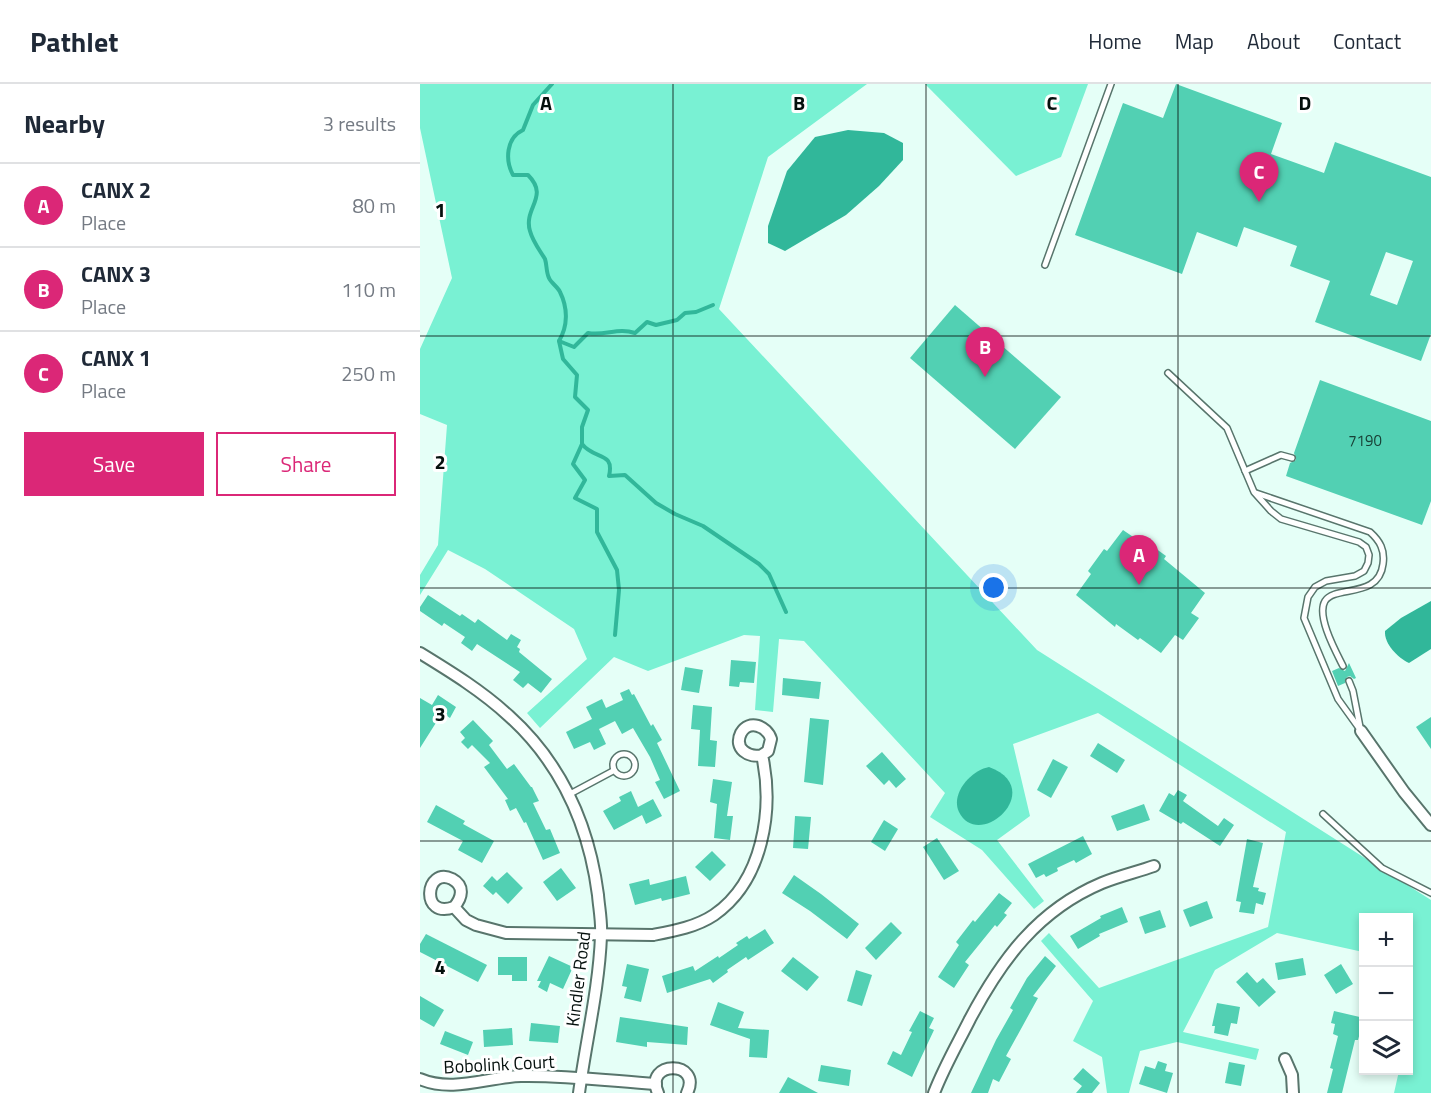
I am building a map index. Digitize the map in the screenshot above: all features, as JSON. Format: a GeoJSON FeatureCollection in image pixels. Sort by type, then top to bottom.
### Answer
{"type":"FeatureCollection","features":[{"type":"Feature","properties":{"kind":"street","name":"Kindler Road"},"geometry":{"type":"LineString","coordinates":[[420,653],[467,683],[511,718],[539,750],[570,794],[586,835],[594,869],[602,933],[600,960],[579,1093]]}},
{"type":"Feature","properties":{"kind":"street"},"geometry":{"type":"LineString","coordinates":[[1361,731],[1404,792],[1431,825]]}},
{"type":"Feature","properties":{"kind":"street"},"geometry":{"type":"LineString","coordinates":[[454,907],[466,920],[499,932],[653,934],[696,925],[713,915],[742,888],[753,868],[763,831],[766,782],[762,755]]}},
{"type":"Feature","properties":{"kind":"street"},"geometry":{"type":"LineString","coordinates":[[934,1093],[941,1074],[991,981],[1028,933],[1053,912],[1080,895],[1101,884],[1154,866]]}},
{"type":"Feature","properties":{"kind":"street"},"geometry":{"type":"LineString","coordinates":[[1285,1059],[1292,1075],[1293,1093]]}},
{"type":"Feature","properties":{"kind":"street"},"geometry":{"type":"LineString","coordinates":[[657,1088],[658,1076],[663,1070],[671,1067],[678,1068],[685,1072],[689,1079],[690,1088],[687,1093]]}},
{"type":"Feature","properties":{"kind":"street","name":"Bobolink Court"},"geometry":{"type":"LineString","coordinates":[[420,1079],[448,1086],[519,1076],[563,1077],[657,1088]]}},
{"type":"Feature","properties":{"kind":"lane"},"geometry":{"type":"LineString","coordinates":[[1046,265],[1111,84]]}},
{"type":"Feature","properties":{"kind":"lane"},"geometry":{"type":"LineString","coordinates":[[1168,373],[1227,428],[1254,492],[1271,511],[1281,519],[1359,542],[1366,548],[1369,555],[1364,571],[1355,576],[1326,581],[1315,587],[1304,609],[1304,618],[1338,699],[1361,731]]}},
{"type":"Feature","properties":{"kind":"lane"},"geometry":{"type":"LineString","coordinates":[[1245,471],[1281,455],[1292,458]]}},
{"type":"Feature","properties":{"kind":"lane"},"geometry":{"type":"LineString","coordinates":[[1254,492],[1370,532],[1382,547],[1383,569],[1376,580],[1366,587],[1330,596],[1322,609],[1324,625],[1342,666]]}},
{"type":"Feature","properties":{"kind":"lane"},"geometry":{"type":"LineString","coordinates":[[1349,681],[1361,731]]}},
{"type":"Feature","properties":{"kind":"lane"},"geometry":{"type":"LineString","coordinates":[[619,755],[629,755],[634,761],[634,769],[630,775],[619,776],[613,771],[612,763],[619,755]]}},
{"type":"Feature","properties":{"kind":"lane"},"geometry":{"type":"LineString","coordinates":[[570,794],[613,771]]}},
{"type":"Feature","properties":{"kind":"lane"},"geometry":{"type":"LineString","coordinates":[[1323,814],[1382,868],[1431,893]]}},
{"type":"Feature","properties":{"kind":"shaded area"},"geometry":{"type":"Polygon","coordinates":[[[420,84],[867,84],[768,157],[719,309],[1037,650],[1431,900],[1431,1093],[1394,1093],[1398,1075],[1413,1075],[1413,913],[1359,913],[1359,951],[1277,933],[1215,970],[1183,1032],[1259,1049],[1256,1060],[1177,1042],[1140,1051],[1129,1093],[1107,1093],[1102,1057],[1073,1041],[1093,1001],[1041,941],[1049,933],[1099,988],[1268,927],[1286,832],[1098,713],[1013,744],[1030,816],[997,840],[1044,901],[1034,909],[982,850],[930,817],[945,793],[804,641],[779,639],[773,712],[755,710],[760,636],[744,635],[648,671],[614,657],[540,728],[527,713],[587,659],[574,629],[485,569],[448,550],[420,595],[420,575],[438,545],[447,425],[420,414],[420,349],[452,278],[420,128],[420,84]]]}},
{"type":"Feature","properties":{"kind":"shaded area"},"geometry":{"type":"Polygon","coordinates":[[[925,84],[1088,84],[1061,157],[1016,176],[925,84]]]}},
{"type":"Feature","properties":{"kind":"shaded area"},"geometry":{"type":"Polygon","coordinates":[[[848,130],[884,133],[903,143],[903,160],[879,186],[846,215],[785,251],[768,243],[768,226],[787,171],[815,137],[848,130]]]}},
{"type":"Feature","properties":{"kind":"shaded area"},"geometry":{"type":"Polygon","coordinates":[[[1431,601],[1431,649],[1409,663],[1392,650],[1385,631],[1401,618],[1431,601]]]}},
{"type":"Feature","properties":{"kind":"shaded area"},"geometry":{"type":"Polygon","coordinates":[[[989,767],[1005,777],[1012,789],[1011,801],[1004,813],[993,821],[980,825],[968,822],[959,812],[957,805],[960,790],[976,773],[989,767]]]}},
{"type":"Feature","properties":{"kind":"building"},"geometry":{"type":"Polygon","coordinates":[[[1176,84],[1282,123],[1271,154],[1324,173],[1335,142],[1431,177],[1431,334],[1421,361],[1315,322],[1330,281],[1290,266],[1297,246],[1244,227],[1237,247],[1197,232],[1182,274],[1075,235],[1123,103],[1163,118],[1176,84]],[[1386,252],[1370,295],[1397,305],[1413,261],[1386,252]]]}},
{"type":"Feature","properties":{"kind":"building"},"geometry":{"type":"Polygon","coordinates":[[[955,305],[1061,397],[1015,449],[910,358],[955,305]]]}},
{"type":"Feature","properties":{"kind":"building"},"geometry":{"type":"Polygon","coordinates":[[[1320,380],[1431,421],[1431,501],[1422,525],[1286,476],[1290,463],[1296,460],[1294,453],[1320,380]]]}},
{"type":"Feature","properties":{"kind":"building"},"geometry":{"type":"Polygon","coordinates":[[[1123,530],[1142,543],[1144,540],[1166,556],[1164,559],[1205,593],[1191,613],[1199,618],[1183,640],[1175,635],[1161,653],[1116,624],[1115,627],[1076,595],[1091,574],[1088,571],[1104,549],[1107,551],[1123,530]]]}},
{"type":"Feature","properties":{"kind":"building"},"geometry":{"type":"Polygon","coordinates":[[[428,595],[460,616],[462,614],[475,623],[478,619],[507,640],[511,634],[521,640],[517,647],[520,649],[519,652],[552,679],[541,693],[528,683],[523,688],[513,680],[520,672],[477,644],[472,651],[461,643],[465,637],[444,623],[442,626],[420,611],[428,595]]]}},
{"type":"Feature","properties":{"kind":"building"},"geometry":{"type":"Polygon","coordinates":[[[731,660],[756,662],[754,683],[740,682],[739,687],[729,686],[731,660]]]}},
{"type":"Feature","properties":{"kind":"building"},"geometry":{"type":"Polygon","coordinates":[[[1349,663],[1356,678],[1347,677],[1345,683],[1338,686],[1332,671],[1339,668],[1345,671],[1349,663]]]}},
{"type":"Feature","properties":{"kind":"building"},"geometry":{"type":"Polygon","coordinates":[[[685,667],[703,670],[699,693],[681,690],[685,667]]]}},
{"type":"Feature","properties":{"kind":"building"},"geometry":{"type":"Polygon","coordinates":[[[783,678],[821,682],[819,699],[782,695],[783,678]]]}},
{"type":"Feature","properties":{"kind":"building"},"geometry":{"type":"Polygon","coordinates":[[[629,689],[662,740],[657,743],[680,791],[664,799],[655,782],[660,780],[650,757],[633,728],[622,734],[615,721],[599,729],[606,744],[594,750],[590,742],[574,749],[566,732],[592,719],[586,707],[602,699],[606,708],[623,700],[620,693],[629,689]]]}},
{"type":"Feature","properties":{"kind":"building"},"geometry":{"type":"Polygon","coordinates":[[[438,695],[456,707],[450,718],[444,714],[441,719],[439,718],[420,748],[420,698],[432,705],[438,695]]]}},
{"type":"Feature","properties":{"kind":"building"},"geometry":{"type":"Polygon","coordinates":[[[693,705],[712,707],[710,740],[717,741],[715,767],[698,766],[700,730],[691,729],[693,705]]]}},
{"type":"Feature","properties":{"kind":"building"},"geometry":{"type":"Polygon","coordinates":[[[1431,717],[1431,749],[1416,727],[1431,717]]]}},
{"type":"Feature","properties":{"kind":"building"},"geometry":{"type":"Polygon","coordinates":[[[810,718],[829,720],[823,785],[804,782],[810,718]]]}},
{"type":"Feature","properties":{"kind":"building"},"geometry":{"type":"Polygon","coordinates":[[[473,720],[493,741],[489,745],[507,769],[514,764],[532,787],[539,801],[533,803],[546,830],[550,829],[560,853],[543,860],[526,822],[524,823],[516,808],[510,811],[505,800],[508,799],[484,767],[490,763],[472,745],[468,749],[461,742],[465,738],[460,732],[473,720]]]}},
{"type":"Feature","properties":{"kind":"building"},"geometry":{"type":"Polygon","coordinates":[[[1098,743],[1125,760],[1117,773],[1090,756],[1098,743]]]}},
{"type":"Feature","properties":{"kind":"building"},"geometry":{"type":"Polygon","coordinates":[[[882,752],[906,779],[896,788],[889,780],[884,785],[866,766],[882,752]]]}},
{"type":"Feature","properties":{"kind":"building"},"geometry":{"type":"Polygon","coordinates":[[[1053,759],[1068,767],[1051,798],[1037,790],[1053,759]]]}},
{"type":"Feature","properties":{"kind":"building"},"geometry":{"type":"Polygon","coordinates":[[[713,779],[732,782],[727,816],[733,816],[730,840],[714,838],[717,804],[710,802],[713,779]]]}},
{"type":"Feature","properties":{"kind":"building"},"geometry":{"type":"Polygon","coordinates":[[[1178,790],[1187,795],[1183,801],[1218,826],[1224,818],[1234,825],[1220,846],[1183,822],[1181,824],[1159,811],[1169,793],[1174,796],[1178,790]]]}},
{"type":"Feature","properties":{"kind":"building"},"geometry":{"type":"Polygon","coordinates":[[[631,791],[638,807],[653,799],[662,816],[646,824],[642,815],[614,830],[603,811],[621,801],[619,797],[631,791]]]}},
{"type":"Feature","properties":{"kind":"building"},"geometry":{"type":"Polygon","coordinates":[[[1144,804],[1150,820],[1117,831],[1111,816],[1144,804]]]}},
{"type":"Feature","properties":{"kind":"building"},"geometry":{"type":"Polygon","coordinates":[[[436,805],[465,821],[463,824],[494,841],[482,863],[458,850],[463,841],[427,822],[436,805]]]}},
{"type":"Feature","properties":{"kind":"building"},"geometry":{"type":"Polygon","coordinates":[[[795,816],[811,817],[808,849],[793,848],[795,816]]]}},
{"type":"Feature","properties":{"kind":"building"},"geometry":{"type":"Polygon","coordinates":[[[884,820],[898,829],[885,851],[871,842],[884,820]]]}},
{"type":"Feature","properties":{"kind":"building"},"geometry":{"type":"Polygon","coordinates":[[[1083,836],[1092,854],[1076,863],[1074,860],[1057,868],[1058,871],[1046,877],[1044,874],[1036,878],[1028,864],[1083,836]]]}},
{"type":"Feature","properties":{"kind":"building"},"geometry":{"type":"Polygon","coordinates":[[[937,838],[959,871],[944,880],[923,847],[937,838]]]}},
{"type":"Feature","properties":{"kind":"building"},"geometry":{"type":"Polygon","coordinates":[[[1247,839],[1263,843],[1253,887],[1266,893],[1263,905],[1256,903],[1254,914],[1239,912],[1241,902],[1236,901],[1247,839]]]}},
{"type":"Feature","properties":{"kind":"building"},"geometry":{"type":"Polygon","coordinates":[[[712,851],[726,865],[710,881],[695,867],[712,851]]]}},
{"type":"Feature","properties":{"kind":"building"},"geometry":{"type":"Polygon","coordinates":[[[561,868],[576,888],[557,901],[543,882],[561,868]]]}},
{"type":"Feature","properties":{"kind":"building"},"geometry":{"type":"Polygon","coordinates":[[[507,872],[523,888],[508,904],[496,892],[493,895],[483,886],[492,876],[497,881],[507,872]]]}},
{"type":"Feature","properties":{"kind":"building"},"geometry":{"type":"Polygon","coordinates":[[[794,875],[859,924],[847,939],[782,893],[794,875]]]}},
{"type":"Feature","properties":{"kind":"building"},"geometry":{"type":"Polygon","coordinates":[[[686,876],[690,894],[635,905],[629,884],[649,879],[650,885],[686,876]]]}},
{"type":"Feature","properties":{"kind":"building"},"geometry":{"type":"Polygon","coordinates":[[[999,893],[1012,903],[1004,913],[1007,915],[997,927],[995,925],[965,962],[969,965],[954,988],[938,977],[959,945],[956,942],[999,893]]]}},
{"type":"Feature","properties":{"kind":"building"},"geometry":{"type":"Polygon","coordinates":[[[1207,901],[1213,918],[1190,927],[1183,910],[1207,901]]]}},
{"type":"Feature","properties":{"kind":"building"},"geometry":{"type":"Polygon","coordinates":[[[1122,907],[1128,922],[1099,934],[1100,936],[1078,949],[1070,936],[1101,918],[1100,916],[1122,907]]]}},
{"type":"Feature","properties":{"kind":"building"},"geometry":{"type":"Polygon","coordinates":[[[1160,910],[1166,927],[1145,934],[1139,917],[1160,910]]]}},
{"type":"Feature","properties":{"kind":"building"},"geometry":{"type":"Polygon","coordinates":[[[891,922],[902,933],[876,960],[865,948],[891,922]]]}},
{"type":"Feature","properties":{"kind":"building"},"geometry":{"type":"Polygon","coordinates":[[[765,929],[774,943],[748,960],[746,957],[713,983],[710,979],[667,993],[662,976],[693,966],[695,971],[718,956],[719,958],[747,936],[749,939],[765,929]]]}},
{"type":"Feature","properties":{"kind":"building"},"geometry":{"type":"Polygon","coordinates":[[[426,934],[487,965],[478,982],[420,952],[420,944],[426,934]]]}},
{"type":"Feature","properties":{"kind":"building"},"geometry":{"type":"Polygon","coordinates":[[[549,956],[573,967],[563,989],[550,983],[547,992],[538,987],[541,981],[537,981],[549,956]]]}},
{"type":"Feature","properties":{"kind":"building"},"geometry":{"type":"Polygon","coordinates":[[[1045,956],[1056,966],[1033,996],[1038,998],[1006,1056],[1011,1059],[999,1082],[993,1079],[988,1093],[971,1093],[1013,1010],[1010,1008],[1027,978],[1045,956]]]}},
{"type":"Feature","properties":{"kind":"building"},"geometry":{"type":"Polygon","coordinates":[[[498,957],[527,957],[527,981],[512,981],[512,975],[498,975],[498,957]]]}},
{"type":"Feature","properties":{"kind":"building"},"geometry":{"type":"Polygon","coordinates":[[[793,957],[819,977],[807,991],[781,971],[793,957]]]}},
{"type":"Feature","properties":{"kind":"building"},"geometry":{"type":"Polygon","coordinates":[[[1303,958],[1306,975],[1278,980],[1275,963],[1303,958]]]}},
{"type":"Feature","properties":{"kind":"building"},"geometry":{"type":"Polygon","coordinates":[[[627,964],[649,969],[641,1002],[624,998],[627,987],[622,986],[627,964]]]}},
{"type":"Feature","properties":{"kind":"building"},"geometry":{"type":"Polygon","coordinates":[[[1341,964],[1353,984],[1336,994],[1324,975],[1341,964]]]}},
{"type":"Feature","properties":{"kind":"building"},"geometry":{"type":"Polygon","coordinates":[[[856,970],[872,975],[862,1006],[847,1001],[856,970]]]}},
{"type":"Feature","properties":{"kind":"building"},"geometry":{"type":"Polygon","coordinates":[[[1247,972],[1257,983],[1263,978],[1276,992],[1259,1007],[1236,982],[1247,972]]]}},
{"type":"Feature","properties":{"kind":"building"},"geometry":{"type":"Polygon","coordinates":[[[420,996],[444,1010],[434,1027],[420,1019],[420,996]]]}},
{"type":"Feature","properties":{"kind":"building"},"geometry":{"type":"Polygon","coordinates":[[[718,1002],[744,1012],[738,1028],[769,1030],[767,1058],[749,1057],[750,1039],[710,1025],[718,1002]]]}},
{"type":"Feature","properties":{"kind":"building"},"geometry":{"type":"Polygon","coordinates":[[[1217,1003],[1240,1007],[1237,1024],[1231,1023],[1228,1036],[1214,1033],[1215,1026],[1212,1026],[1217,1003]]]}},
{"type":"Feature","properties":{"kind":"building"},"geometry":{"type":"Polygon","coordinates":[[[920,1011],[934,1018],[929,1028],[934,1030],[912,1077],[887,1064],[893,1051],[901,1055],[912,1032],[909,1031],[920,1011]]]}},
{"type":"Feature","properties":{"kind":"building"},"geometry":{"type":"Polygon","coordinates":[[[1334,1011],[1359,1017],[1359,1036],[1358,1040],[1355,1040],[1342,1093],[1327,1093],[1338,1036],[1333,1034],[1335,1024],[1331,1023],[1334,1011]]]}},
{"type":"Feature","properties":{"kind":"building"},"geometry":{"type":"Polygon","coordinates":[[[620,1017],[688,1027],[687,1045],[647,1042],[647,1047],[616,1042],[620,1017]]]}},
{"type":"Feature","properties":{"kind":"building"},"geometry":{"type":"Polygon","coordinates":[[[531,1023],[560,1026],[558,1043],[529,1041],[531,1023]]]}},
{"type":"Feature","properties":{"kind":"building"},"geometry":{"type":"Polygon","coordinates":[[[512,1028],[513,1045],[484,1047],[483,1030],[512,1028]]]}},
{"type":"Feature","properties":{"kind":"building"},"geometry":{"type":"Polygon","coordinates":[[[445,1031],[473,1042],[468,1055],[440,1044],[445,1031]]]}},
{"type":"Feature","properties":{"kind":"building"},"geometry":{"type":"Polygon","coordinates":[[[1158,1061],[1167,1064],[1165,1071],[1173,1073],[1167,1093],[1139,1084],[1145,1066],[1155,1069],[1158,1061]]]}},
{"type":"Feature","properties":{"kind":"building"},"geometry":{"type":"Polygon","coordinates":[[[1229,1062],[1245,1065],[1241,1086],[1225,1083],[1229,1062]]]}},
{"type":"Feature","properties":{"kind":"building"},"geometry":{"type":"Polygon","coordinates":[[[821,1065],[851,1070],[849,1086],[818,1081],[821,1065]]]}},
{"type":"Feature","properties":{"kind":"building"},"geometry":{"type":"Polygon","coordinates":[[[1083,1068],[1100,1083],[1092,1093],[1076,1093],[1082,1086],[1073,1079],[1083,1068]]]}},
{"type":"Feature","properties":{"kind":"building"},"geometry":{"type":"Polygon","coordinates":[[[788,1077],[818,1093],[779,1093],[788,1077]]]}},
{"type":"Feature","properties":{"kind":"waterway"},"geometry":{"type":"LineString","coordinates":[[552,84],[533,105],[523,130],[513,138],[510,144],[508,156],[513,175],[528,175],[537,190],[530,216],[530,231],[545,259],[549,278],[563,298],[566,317],[559,341],[563,359],[577,375],[575,397],[588,410],[582,427],[582,444],[573,464],[585,480],[575,498],[597,509],[597,532],[617,570],[619,590],[615,635]]}},
{"type":"Feature","properties":{"kind":"waterway"},"geometry":{"type":"LineString","coordinates":[[559,341],[574,347],[588,333],[623,331],[635,333],[647,322],[656,325],[677,320],[685,313],[696,312],[713,305]]}},
{"type":"Feature","properties":{"kind":"waterway"},"geometry":{"type":"LineString","coordinates":[[582,444],[606,459],[610,468],[609,476],[625,475],[656,503],[703,526],[759,564],[769,574],[786,612]]}},
{"type":"Feature","properties":{"kind":"place","name":"CANX 1"},"geometry":{"type":"Point","coordinates":[1259,202]}},
{"type":"Feature","properties":{"kind":"place","name":"CANX 3"},"geometry":{"type":"Point","coordinates":[985,377]}},
{"type":"Feature","properties":{"kind":"place","name":"CANX 2"},"geometry":{"type":"Point","coordinates":[1139,585]}}]}
